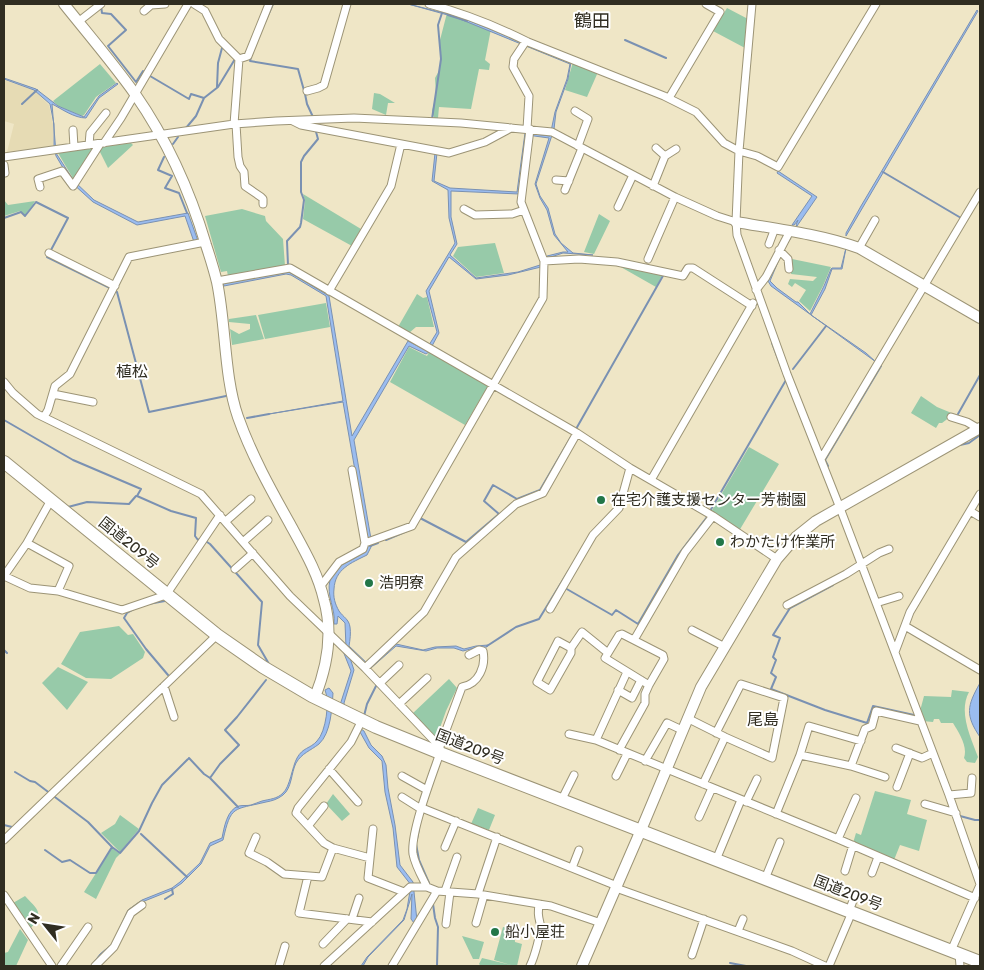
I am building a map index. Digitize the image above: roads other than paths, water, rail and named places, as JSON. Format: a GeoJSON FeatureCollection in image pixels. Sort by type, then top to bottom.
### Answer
{"type":"FeatureCollection","features":[{"type":"Feature","properties":{"kind":"highway","name":"国道209号"},"geometry":{"type":"LineString","coordinates":[[4,462],[217,635],[263,667],[315,697],[362,720],[850,912],[957,957],[979,960]]}},
{"type":"Feature","properties":{"kind":"street"},"geometry":{"type":"LineString","coordinates":[[64,4],[135,94],[161,136],[182,177],[197,216],[217,281],[231,390],[237,415],[261,469],[308,557],[325,601],[329,635],[327,658],[315,697]]}},
{"type":"Feature","properties":{"kind":"street"},"geometry":{"type":"LineString","coordinates":[[78,22],[101,4]]}},
{"type":"Feature","properties":{"kind":"street"},"geometry":{"type":"LineString","coordinates":[[144,11],[151,5],[165,4]]}},
{"type":"Feature","properties":{"kind":"street"},"geometry":{"type":"LineString","coordinates":[[40,187],[38,179],[62,170],[72,186],[135,94],[188,4]]}},
{"type":"Feature","properties":{"kind":"street"},"geometry":{"type":"LineString","coordinates":[[194,4],[205,11],[219,39],[239,59],[235,124],[238,157],[244,172],[245,186],[261,196],[263,204]]}},
{"type":"Feature","properties":{"kind":"street"},"geometry":{"type":"LineString","coordinates":[[239,59],[248,56],[269,4]]}},
{"type":"Feature","properties":{"kind":"street"},"geometry":{"type":"LineString","coordinates":[[307,91],[324,85],[347,4]]}},
{"type":"Feature","properties":{"kind":"street"},"geometry":{"type":"LineString","coordinates":[[429,4],[506,31],[526,41],[669,98],[696,112],[724,143],[739,151],[757,156],[778,167],[876,4]]}},
{"type":"Feature","properties":{"kind":"street"},"geometry":{"type":"LineString","coordinates":[[669,98],[720,12],[706,4]]}},
{"type":"Feature","properties":{"kind":"street"},"geometry":{"type":"LineString","coordinates":[[752,4],[739,151],[737,235],[956,813],[980,884],[957,957]]}},
{"type":"Feature","properties":{"kind":"street"},"geometry":{"type":"LineString","coordinates":[[365,543],[412,526],[543,298],[544,261],[521,202],[529,96],[512,67],[514,59],[526,41]]}},
{"type":"Feature","properties":{"kind":"street"},"geometry":{"type":"LineString","coordinates":[[565,190],[588,119],[575,111]]}},
{"type":"Feature","properties":{"kind":"street"},"geometry":{"type":"LineString","coordinates":[[89,145],[90,133],[106,113]]}},
{"type":"Feature","properties":{"kind":"street"},"geometry":{"type":"LineString","coordinates":[[4,157],[235,124],[292,120],[409,119],[552,132],[633,176],[717,216],[736,222],[837,240],[859,248],[980,318]]}},
{"type":"Feature","properties":{"kind":"street"},"geometry":{"type":"LineString","coordinates":[[292,120],[301,125],[449,153],[485,142],[512,128]]}},
{"type":"Feature","properties":{"kind":"street"},"geometry":{"type":"LineString","coordinates":[[73,130],[74,147]]}},
{"type":"Feature","properties":{"kind":"street"},"geometry":{"type":"LineString","coordinates":[[329,291],[391,186],[401,144]]}},
{"type":"Feature","properties":{"kind":"street"},"geometry":{"type":"LineString","coordinates":[[656,148],[665,156]]}},
{"type":"Feature","properties":{"kind":"street"},"geometry":{"type":"LineString","coordinates":[[653,186],[665,156],[676,149]]}},
{"type":"Feature","properties":{"kind":"street"},"geometry":{"type":"LineString","coordinates":[[4,165],[5,173]]}},
{"type":"Feature","properties":{"kind":"street"},"geometry":{"type":"LineString","coordinates":[[618,207],[633,176]]}},
{"type":"Feature","properties":{"kind":"street"},"geometry":{"type":"LineString","coordinates":[[556,180],[569,181]]}},
{"type":"Feature","properties":{"kind":"street"},"geometry":{"type":"LineString","coordinates":[[821,460],[980,192]]}},
{"type":"Feature","properties":{"kind":"street"},"geometry":{"type":"LineString","coordinates":[[648,259],[675,197]]}},
{"type":"Feature","properties":{"kind":"street"},"geometry":{"type":"LineString","coordinates":[[464,209],[475,215],[512,214],[524,210]]}},
{"type":"Feature","properties":{"kind":"street"},"geometry":{"type":"LineString","coordinates":[[859,248],[875,220]]}},
{"type":"Feature","properties":{"kind":"street"},"geometry":{"type":"LineString","coordinates":[[769,244],[775,228]]}},
{"type":"Feature","properties":{"kind":"street"},"geometry":{"type":"LineString","coordinates":[[651,480],[752,306],[757,292],[790,231]]}},
{"type":"Feature","properties":{"kind":"street"},"geometry":{"type":"LineString","coordinates":[[44,417],[55,386],[70,374],[129,257],[205,242]]}},
{"type":"Feature","properties":{"kind":"street"},"geometry":{"type":"LineString","coordinates":[[779,250],[788,258],[789,269]]}},
{"type":"Feature","properties":{"kind":"street"},"geometry":{"type":"LineString","coordinates":[[49,253],[115,286]]}},
{"type":"Feature","properties":{"kind":"street"},"geometry":{"type":"LineString","coordinates":[[544,261],[579,258],[618,262],[683,276],[688,268],[693,268],[752,306]]}},
{"type":"Feature","properties":{"kind":"street"},"geometry":{"type":"LineString","coordinates":[[217,281],[290,268],[577,433],[630,468],[713,516],[777,559]]}},
{"type":"Feature","properties":{"kind":"street"},"geometry":{"type":"LineString","coordinates":[[4,382],[24,404],[44,417],[201,494],[290,596],[380,683],[439,750]]}},
{"type":"Feature","properties":{"kind":"street"},"geometry":{"type":"LineString","coordinates":[[53,394],[93,402]]}},
{"type":"Feature","properties":{"kind":"street"},"geometry":{"type":"LineString","coordinates":[[951,417],[980,429]]}},
{"type":"Feature","properties":{"kind":"street"},"geometry":{"type":"LineString","coordinates":[[582,966],[701,687],[777,559],[802,532],[816,521],[980,429]]}},
{"type":"Feature","properties":{"kind":"street"},"geometry":{"type":"LineString","coordinates":[[365,668],[424,612],[456,557],[516,504],[543,493],[577,433]]}},
{"type":"Feature","properties":{"kind":"street"},"geometry":{"type":"LineString","coordinates":[[550,610],[593,535],[619,508],[630,468]]}},
{"type":"Feature","properties":{"kind":"street"},"geometry":{"type":"LineString","coordinates":[[320,587],[339,562],[363,550],[365,543],[352,470]]}},
{"type":"Feature","properties":{"kind":"street"},"geometry":{"type":"LineString","coordinates":[[895,652],[910,612],[980,494]]}},
{"type":"Feature","properties":{"kind":"street"},"geometry":{"type":"LineString","coordinates":[[226,521],[251,499]]}},
{"type":"Feature","properties":{"kind":"street"},"geometry":{"type":"LineString","coordinates":[[50,500],[26,543],[4,576],[30,588],[58,591],[122,610],[166,594],[220,515]]}},
{"type":"Feature","properties":{"kind":"street"},"geometry":{"type":"LineString","coordinates":[[970,511],[980,518]]}},
{"type":"Feature","properties":{"kind":"street"},"geometry":{"type":"LineString","coordinates":[[634,640],[684,552],[713,516]]}},
{"type":"Feature","properties":{"kind":"street"},"geometry":{"type":"LineString","coordinates":[[243,542],[268,520]]}},
{"type":"Feature","properties":{"kind":"street"},"geometry":{"type":"LineString","coordinates":[[26,543],[69,566],[58,591]]}},
{"type":"Feature","properties":{"kind":"street"},"geometry":{"type":"LineString","coordinates":[[787,605],[889,549]]}},
{"type":"Feature","properties":{"kind":"street"},"geometry":{"type":"LineString","coordinates":[[236,569],[253,553]]}},
{"type":"Feature","properties":{"kind":"street"},"geometry":{"type":"LineString","coordinates":[[876,603],[898,596]]}},
{"type":"Feature","properties":{"kind":"street"},"geometry":{"type":"LineString","coordinates":[[905,626],[980,670]]}},
{"type":"Feature","properties":{"kind":"street"},"geometry":{"type":"LineString","coordinates":[[692,630],[725,648]]}},
{"type":"Feature","properties":{"kind":"street"},"geometry":{"type":"LineString","coordinates":[[571,648],[558,641],[537,682],[550,690],[571,653],[571,648],[582,632],[608,653]]}},
{"type":"Feature","properties":{"kind":"street"},"geometry":{"type":"LineString","coordinates":[[619,750],[645,703],[645,694],[664,659],[663,655],[622,634],[619,635],[605,658],[649,685]]}},
{"type":"Feature","properties":{"kind":"street"},"geometry":{"type":"LineString","coordinates":[[4,840],[217,635]]}},
{"type":"Feature","properties":{"kind":"street"},"geometry":{"type":"LineString","coordinates":[[427,887],[414,856],[413,842],[439,750],[462,687],[472,683],[483,666],[483,651],[479,650],[469,655]]}},
{"type":"Feature","properties":{"kind":"street"},"geometry":{"type":"LineString","coordinates":[[380,683],[399,665]]}},
{"type":"Feature","properties":{"kind":"street"},"geometry":{"type":"LineString","coordinates":[[596,740],[627,672]]}},
{"type":"Feature","properties":{"kind":"street"},"geometry":{"type":"LineString","coordinates":[[399,704],[427,678]]}},
{"type":"Feature","properties":{"kind":"street"},"geometry":{"type":"LineString","coordinates":[[618,690],[632,698],[641,680]]}},
{"type":"Feature","properties":{"kind":"street"},"geometry":{"type":"LineString","coordinates":[[687,718],[725,737],[772,758],[784,698],[741,684],[716,732]]}},
{"type":"Feature","properties":{"kind":"street"},"geometry":{"type":"LineString","coordinates":[[164,686],[174,717]]}},
{"type":"Feature","properties":{"kind":"street"},"geometry":{"type":"LineString","coordinates":[[851,766],[865,729],[872,726],[876,711],[920,721]]}},
{"type":"Feature","properties":{"kind":"street"},"geometry":{"type":"LineString","coordinates":[[362,720],[351,742],[296,813],[324,843],[333,848],[370,858]]}},
{"type":"Feature","properties":{"kind":"street"},"geometry":{"type":"LineString","coordinates":[[645,761],[667,723],[682,730]]}},
{"type":"Feature","properties":{"kind":"street"},"geometry":{"type":"LineString","coordinates":[[776,814],[800,755],[808,726],[861,740]]}},
{"type":"Feature","properties":{"kind":"street"},"geometry":{"type":"LineString","coordinates":[[569,734],[596,740],[838,839],[975,898]]}},
{"type":"Feature","properties":{"kind":"street"},"geometry":{"type":"LineString","coordinates":[[703,784],[725,737]]}},
{"type":"Feature","properties":{"kind":"street"},"geometry":{"type":"LineString","coordinates":[[896,748],[922,758],[933,753]]}},
{"type":"Feature","properties":{"kind":"street"},"geometry":{"type":"LineString","coordinates":[[897,787],[910,753]]}},
{"type":"Feature","properties":{"kind":"street"},"geometry":{"type":"LineString","coordinates":[[616,776],[627,754]]}},
{"type":"Feature","properties":{"kind":"street"},"geometry":{"type":"LineString","coordinates":[[800,755],[851,766],[885,776]]}},
{"type":"Feature","properties":{"kind":"street"},"geometry":{"type":"LineString","coordinates":[[329,769],[358,802]]}},
{"type":"Feature","properties":{"kind":"street"},"geometry":{"type":"LineString","coordinates":[[562,799],[574,775]]}},
{"type":"Feature","properties":{"kind":"street"},"geometry":{"type":"LineString","coordinates":[[402,776],[427,790]]}},
{"type":"Feature","properties":{"kind":"street"},"geometry":{"type":"LineString","coordinates":[[949,795],[972,793],[972,778]]}},
{"type":"Feature","properties":{"kind":"street"},"geometry":{"type":"LineString","coordinates":[[716,860],[743,801],[757,779]]}},
{"type":"Feature","properties":{"kind":"street"},"geometry":{"type":"LineString","coordinates":[[699,817],[712,788]]}},
{"type":"Feature","properties":{"kind":"street"},"geometry":{"type":"LineString","coordinates":[[402,797],[422,808],[617,887],[792,951],[827,966],[850,912],[856,892]]}},
{"type":"Feature","properties":{"kind":"street"},"geometry":{"type":"LineString","coordinates":[[838,839],[856,798]]}},
{"type":"Feature","properties":{"kind":"street"},"geometry":{"type":"LineString","coordinates":[[925,804],[956,813]]}},
{"type":"Feature","properties":{"kind":"street"},"geometry":{"type":"LineString","coordinates":[[308,826],[324,806]]}},
{"type":"Feature","properties":{"kind":"street"},"geometry":{"type":"LineString","coordinates":[[446,847],[456,821]]}},
{"type":"Feature","properties":{"kind":"street"},"geometry":{"type":"LineString","coordinates":[[373,829],[368,878],[404,892]]}},
{"type":"Feature","properties":{"kind":"street"},"geometry":{"type":"LineString","coordinates":[[256,837],[249,853],[284,874],[322,877],[333,848]]}},
{"type":"Feature","properties":{"kind":"street"},"geometry":{"type":"LineString","coordinates":[[476,922],[481,895],[497,837]]}},
{"type":"Feature","properties":{"kind":"street"},"geometry":{"type":"LineString","coordinates":[[765,879],[780,842]]}},
{"type":"Feature","properties":{"kind":"street"},"geometry":{"type":"LineString","coordinates":[[845,871],[853,846]]}},
{"type":"Feature","properties":{"kind":"street"},"geometry":{"type":"LineString","coordinates":[[572,868],[579,850]]}},
{"type":"Feature","properties":{"kind":"street"},"geometry":{"type":"LineString","coordinates":[[392,966],[444,891],[457,857]]}},
{"type":"Feature","properties":{"kind":"street"},"geometry":{"type":"LineString","coordinates":[[872,873],[878,857]]}},
{"type":"Feature","properties":{"kind":"street"},"geometry":{"type":"LineString","coordinates":[[308,876],[299,913],[372,922]]}},
{"type":"Feature","properties":{"kind":"street"},"geometry":{"type":"LineString","coordinates":[[324,966],[410,887],[427,887],[551,906],[601,923]]}},
{"type":"Feature","properties":{"kind":"street"},"geometry":{"type":"LineString","coordinates":[[444,891],[446,924]]}},
{"type":"Feature","properties":{"kind":"street"},"geometry":{"type":"LineString","coordinates":[[4,896],[52,966]]}},
{"type":"Feature","properties":{"kind":"street"},"geometry":{"type":"LineString","coordinates":[[323,944],[349,919],[359,898]]}},
{"type":"Feature","properties":{"kind":"street"},"geometry":{"type":"LineString","coordinates":[[530,966],[540,931],[540,923],[537,917],[539,904]]}},
{"type":"Feature","properties":{"kind":"street"},"geometry":{"type":"LineString","coordinates":[[95,966],[114,947],[131,913],[142,905]]}},
{"type":"Feature","properties":{"kind":"street"},"geometry":{"type":"LineString","coordinates":[[692,955],[704,919]]}},
{"type":"Feature","properties":{"kind":"street"},"geometry":{"type":"LineString","coordinates":[[738,931],[743,919]]}},
{"type":"Feature","properties":{"kind":"street"},"geometry":{"type":"LineString","coordinates":[[61,966],[88,927]]}},
{"type":"Feature","properties":{"kind":"street"},"geometry":{"type":"LineString","coordinates":[[279,966],[285,946]]}},
{"type":"Feature","properties":{"kind":"water"},"geometry":{"type":"Polygon","coordinates":[[[408,4],[460,17],[571,62],[568,79],[556,112],[554,129],[536,184],[540,196],[548,208],[555,234],[561,243],[573,253],[593,255],[563,253],[548,258],[547,256],[568,252],[554,235],[547,210],[540,198],[535,184],[549,138],[527,135],[519,194],[451,191],[451,217],[457,244],[450,255],[476,278],[518,272],[540,265],[541,267],[508,275],[476,279],[449,257],[429,291],[439,333],[432,346],[429,345],[437,332],[426,291],[455,243],[449,218],[448,190],[432,181],[435,153],[437,153],[434,181],[450,188],[517,192],[525,133],[550,136],[555,112],[567,79],[570,64],[455,17],[408,4]]]}},
{"type":"Feature","properties":{"kind":"water"},"geometry":{"type":"Polygon","coordinates":[[[978,11],[846,236],[861,206],[978,11]]]}},
{"type":"Feature","properties":{"kind":"water"},"geometry":{"type":"Polygon","coordinates":[[[4,78],[36,89],[58,106],[84,117],[99,96],[118,84],[99,98],[86,118],[73,115],[52,104],[53,121],[50,104],[34,90],[4,78]]]}},
{"type":"Feature","properties":{"kind":"water"},"geometry":{"type":"Polygon","coordinates":[[[54,129],[56,153],[74,181],[94,200],[138,222],[188,213],[198,241],[194,242],[185,216],[137,225],[93,202],[72,183],[56,156],[54,129]]]}},
{"type":"Feature","properties":{"kind":"water"},"geometry":{"type":"Polygon","coordinates":[[[778,171],[817,197],[797,226],[798,220],[792,225],[812,196],[777,173],[778,171]]]}},
{"type":"Feature","properties":{"kind":"water"},"geometry":{"type":"Polygon","coordinates":[[[788,237],[791,238],[783,250],[770,281],[798,302],[810,314],[831,269],[841,268],[846,248],[842,269],[832,269],[825,289],[811,315],[771,286],[768,281],[788,237]]]}},
{"type":"Feature","properties":{"kind":"water"},"geometry":{"type":"Polygon","coordinates":[[[289,272],[329,296],[352,436],[408,341],[429,352],[426,354],[409,346],[354,440],[371,539],[367,539],[343,402],[269,414],[343,401],[326,296],[291,275],[286,274],[224,286],[223,283],[289,272]]]}},
{"type":"Feature","properties":{"kind":"water"},"geometry":{"type":"Polygon","coordinates":[[[812,316],[866,353],[876,362],[812,316]]]}},
{"type":"Feature","properties":{"kind":"water"},"geometry":{"type":"Polygon","coordinates":[[[372,545],[367,555],[345,567],[337,576],[334,592],[338,608],[349,624],[349,646],[370,666],[396,644],[423,650],[435,647],[456,646],[464,649],[488,645],[487,647],[463,651],[454,648],[437,648],[426,651],[396,646],[371,668],[349,655],[354,670],[344,703],[345,708],[340,705],[351,671],[343,651],[346,647],[345,623],[338,616],[337,624],[334,624],[329,586],[333,573],[337,568],[359,555],[367,546],[372,545]]]}},
{"type":"Feature","properties":{"kind":"water"},"geometry":{"type":"Polygon","coordinates":[[[980,683],[980,737],[972,723],[970,704],[980,683]]]}},
{"type":"Feature","properties":{"kind":"water"},"geometry":{"type":"Polygon","coordinates":[[[329,688],[333,693],[332,706],[330,720],[323,739],[298,760],[286,792],[275,800],[251,805],[283,793],[297,758],[317,741],[323,731],[327,709],[325,690],[329,688]]]}},
{"type":"Feature","properties":{"kind":"water"},"geometry":{"type":"Polygon","coordinates":[[[361,729],[371,745],[382,756],[386,765],[400,865],[413,882],[417,921],[414,923],[411,919],[412,894],[404,920],[368,957],[363,966],[361,966],[367,957],[403,920],[411,885],[397,867],[393,828],[385,792],[382,761],[369,748],[360,732],[361,729]]]}},
{"type":"Feature","properties":{"kind":"water"},"geometry":{"type":"Polygon","coordinates":[[[251,805],[240,808],[231,815],[223,840],[210,846],[201,864],[182,883],[172,890],[142,902],[112,946],[91,966],[100,954],[112,944],[128,910],[142,900],[172,888],[200,863],[210,843],[222,838],[227,819],[232,811],[240,806],[251,805]]]}},
{"type":"Feature","properties":{"kind":"waterway"},"geometry":{"type":"LineString","coordinates":[[265,22],[273,4]]}},
{"type":"Feature","properties":{"kind":"waterway"},"geometry":{"type":"LineString","coordinates":[[101,6],[102,13],[111,14],[126,30],[108,46],[136,82],[143,71]]}},
{"type":"Feature","properties":{"kind":"waterway"},"geometry":{"type":"LineString","coordinates":[[432,119],[441,59],[438,25],[442,13]]}},
{"type":"Feature","properties":{"kind":"waterway"},"geometry":{"type":"LineString","coordinates":[[448,15],[467,21]]}},
{"type":"Feature","properties":{"kind":"waterway"},"geometry":{"type":"LineString","coordinates":[[625,40],[666,58]]}},
{"type":"Feature","properties":{"kind":"waterway"},"geometry":{"type":"LineString","coordinates":[[217,87],[218,63],[222,48]]}},
{"type":"Feature","properties":{"kind":"waterway"},"geometry":{"type":"LineString","coordinates":[[251,57],[250,61],[298,69],[307,104],[313,117]]}},
{"type":"Feature","properties":{"kind":"waterway"},"geometry":{"type":"LineString","coordinates":[[186,128],[196,116],[204,98],[218,87],[235,59]]}},
{"type":"Feature","properties":{"kind":"waterway"},"geometry":{"type":"LineString","coordinates":[[150,76],[189,99],[191,94],[204,98]]}},
{"type":"Feature","properties":{"kind":"waterway"},"geometry":{"type":"LineString","coordinates":[[22,104],[37,90]]}},
{"type":"Feature","properties":{"kind":"waterway"},"geometry":{"type":"LineString","coordinates":[[288,265],[287,241],[300,227],[304,200],[301,192],[301,162],[318,139],[313,121]]}},
{"type":"Feature","properties":{"kind":"waterway"},"geometry":{"type":"LineString","coordinates":[[173,144],[178,137]]}},
{"type":"Feature","properties":{"kind":"waterway"},"geometry":{"type":"LineString","coordinates":[[164,157],[158,170],[172,176],[165,188],[179,193],[187,213]]}},
{"type":"Feature","properties":{"kind":"waterway"},"geometry":{"type":"LineString","coordinates":[[883,172],[961,218]]}},
{"type":"Feature","properties":{"kind":"waterway"},"geometry":{"type":"LineString","coordinates":[[4,218],[21,212],[25,216],[36,202],[68,218],[51,250]]}},
{"type":"Feature","properties":{"kind":"waterway"},"geometry":{"type":"LineString","coordinates":[[47,257],[110,288]]}},
{"type":"Feature","properties":{"kind":"waterway"},"geometry":{"type":"LineString","coordinates":[[576,429],[664,274]]}},
{"type":"Feature","properties":{"kind":"waterway"},"geometry":{"type":"LineString","coordinates":[[114,291],[117,292],[149,412],[226,396]]}},
{"type":"Feature","properties":{"kind":"waterway"},"geometry":{"type":"LineString","coordinates":[[793,369],[826,326]]}},
{"type":"Feature","properties":{"kind":"waterway"},"geometry":{"type":"LineString","coordinates":[[710,511],[786,380],[772,343]]}},
{"type":"Feature","properties":{"kind":"waterway"},"geometry":{"type":"LineString","coordinates":[[828,466],[825,460],[881,366]]}},
{"type":"Feature","properties":{"kind":"waterway"},"geometry":{"type":"LineString","coordinates":[[958,414],[980,375]]}},
{"type":"Feature","properties":{"kind":"waterway"},"geometry":{"type":"LineString","coordinates":[[247,418],[269,414]]}},
{"type":"Feature","properties":{"kind":"waterway"},"geometry":{"type":"LineString","coordinates":[[4,420],[73,460],[141,489],[137,496],[171,511],[196,518],[195,536],[198,540],[200,539]]}},
{"type":"Feature","properties":{"kind":"waterway"},"geometry":{"type":"LineString","coordinates":[[960,445],[969,443],[980,435]]}},
{"type":"Feature","properties":{"kind":"waterway"},"geometry":{"type":"LineString","coordinates":[[420,518],[466,542],[499,514],[484,501],[493,485],[517,499],[540,490],[571,437]]}},
{"type":"Feature","properties":{"kind":"waterway"},"geometry":{"type":"LineString","coordinates":[[68,507],[87,502],[129,504],[136,496]]}},
{"type":"Feature","properties":{"kind":"waterway"},"geometry":{"type":"LineString","coordinates":[[565,588],[612,615],[616,610],[638,624],[678,555],[707,517]]}},
{"type":"Feature","properties":{"kind":"waterway"},"geometry":{"type":"LineString","coordinates":[[386,540],[414,528]]}},
{"type":"Feature","properties":{"kind":"waterway"},"geometry":{"type":"LineString","coordinates":[[204,540],[210,544],[262,602],[258,645],[269,664]]}},
{"type":"Feature","properties":{"kind":"waterway"},"geometry":{"type":"LineString","coordinates":[[370,546],[378,543]]}},
{"type":"Feature","properties":{"kind":"waterway"},"geometry":{"type":"LineString","coordinates":[[487,646],[516,627],[539,619],[569,570]]}},
{"type":"Feature","properties":{"kind":"waterway"},"geometry":{"type":"LineString","coordinates":[[833,585],[790,608],[773,635],[780,638],[773,657],[776,660],[771,673],[776,677],[771,689],[825,710],[867,723],[873,706],[914,715]]}},
{"type":"Feature","properties":{"kind":"waterway"},"geometry":{"type":"LineString","coordinates":[[148,604],[165,601]]}},
{"type":"Feature","properties":{"kind":"waterway"},"geometry":{"type":"LineString","coordinates":[[134,609],[127,613],[124,618],[146,649],[168,675]]}},
{"type":"Feature","properties":{"kind":"waterway"},"geometry":{"type":"LineString","coordinates":[[4,650],[7,653]]}},
{"type":"Feature","properties":{"kind":"waterway"},"geometry":{"type":"LineString","coordinates":[[189,758],[210,778],[220,764],[239,745],[225,730],[266,680]]}},
{"type":"Feature","properties":{"kind":"waterway"},"geometry":{"type":"LineString","coordinates":[[364,716],[367,704],[377,684]]}},
{"type":"Feature","properties":{"kind":"waterway"},"geometry":{"type":"LineString","coordinates":[[45,850],[62,862],[70,860],[90,873],[96,873],[112,847],[120,853],[139,831],[162,785],[188,759]]}},
{"type":"Feature","properties":{"kind":"waterway"},"geometry":{"type":"LineString","coordinates":[[15,772],[35,782],[88,822],[112,847]]}},
{"type":"Feature","properties":{"kind":"waterway"},"geometry":{"type":"LineString","coordinates":[[210,778],[238,807]]}},
{"type":"Feature","properties":{"kind":"waterway"},"geometry":{"type":"LineString","coordinates":[[960,816],[980,820]]}},
{"type":"Feature","properties":{"kind":"waterway"},"geometry":{"type":"LineString","coordinates":[[4,825],[12,827]]}},
{"type":"Feature","properties":{"kind":"waterway"},"geometry":{"type":"LineString","coordinates":[[417,839],[419,829]]}},
{"type":"Feature","properties":{"kind":"waterway"},"geometry":{"type":"LineString","coordinates":[[141,834],[187,877]]}},
{"type":"Feature","properties":{"kind":"waterway"},"geometry":{"type":"LineString","coordinates":[[416,844],[419,860],[429,883]]}},
{"type":"Feature","properties":{"kind":"waterway"},"geometry":{"type":"LineString","coordinates":[[165,899],[173,894],[172,889]]}},
{"type":"Feature","properties":{"kind":"waterway"},"geometry":{"type":"LineString","coordinates":[[433,904],[438,927],[437,966]]}},
{"type":"Feature","properties":{"kind":"waterway"},"geometry":{"type":"LineString","coordinates":[[730,963],[746,966]]}},
{"type":"Feature","properties":{"kind":"place","name":"在宅介護支援センター芳樹園"},"geometry":{"type":"Point","coordinates":[601,500]}},
{"type":"Feature","properties":{"kind":"place","name":"わかたけ作業所"},"geometry":{"type":"Point","coordinates":[720,542]}},
{"type":"Feature","properties":{"kind":"place","name":"浩明寮"},"geometry":{"type":"Point","coordinates":[369,583]}},
{"type":"Feature","properties":{"kind":"place","name":"船小屋荘"},"geometry":{"type":"Point","coordinates":[495,932]}},
{"type":"Feature","properties":{"kind":"district","name":"鶴田"},"geometry":{"type":"Point","coordinates":[592,21]}},
{"type":"Feature","properties":{"kind":"district","name":"植松"},"geometry":{"type":"Point","coordinates":[132,371]}},
{"type":"Feature","properties":{"kind":"district","name":"尾島"},"geometry":{"type":"Point","coordinates":[763,719]}}]}
